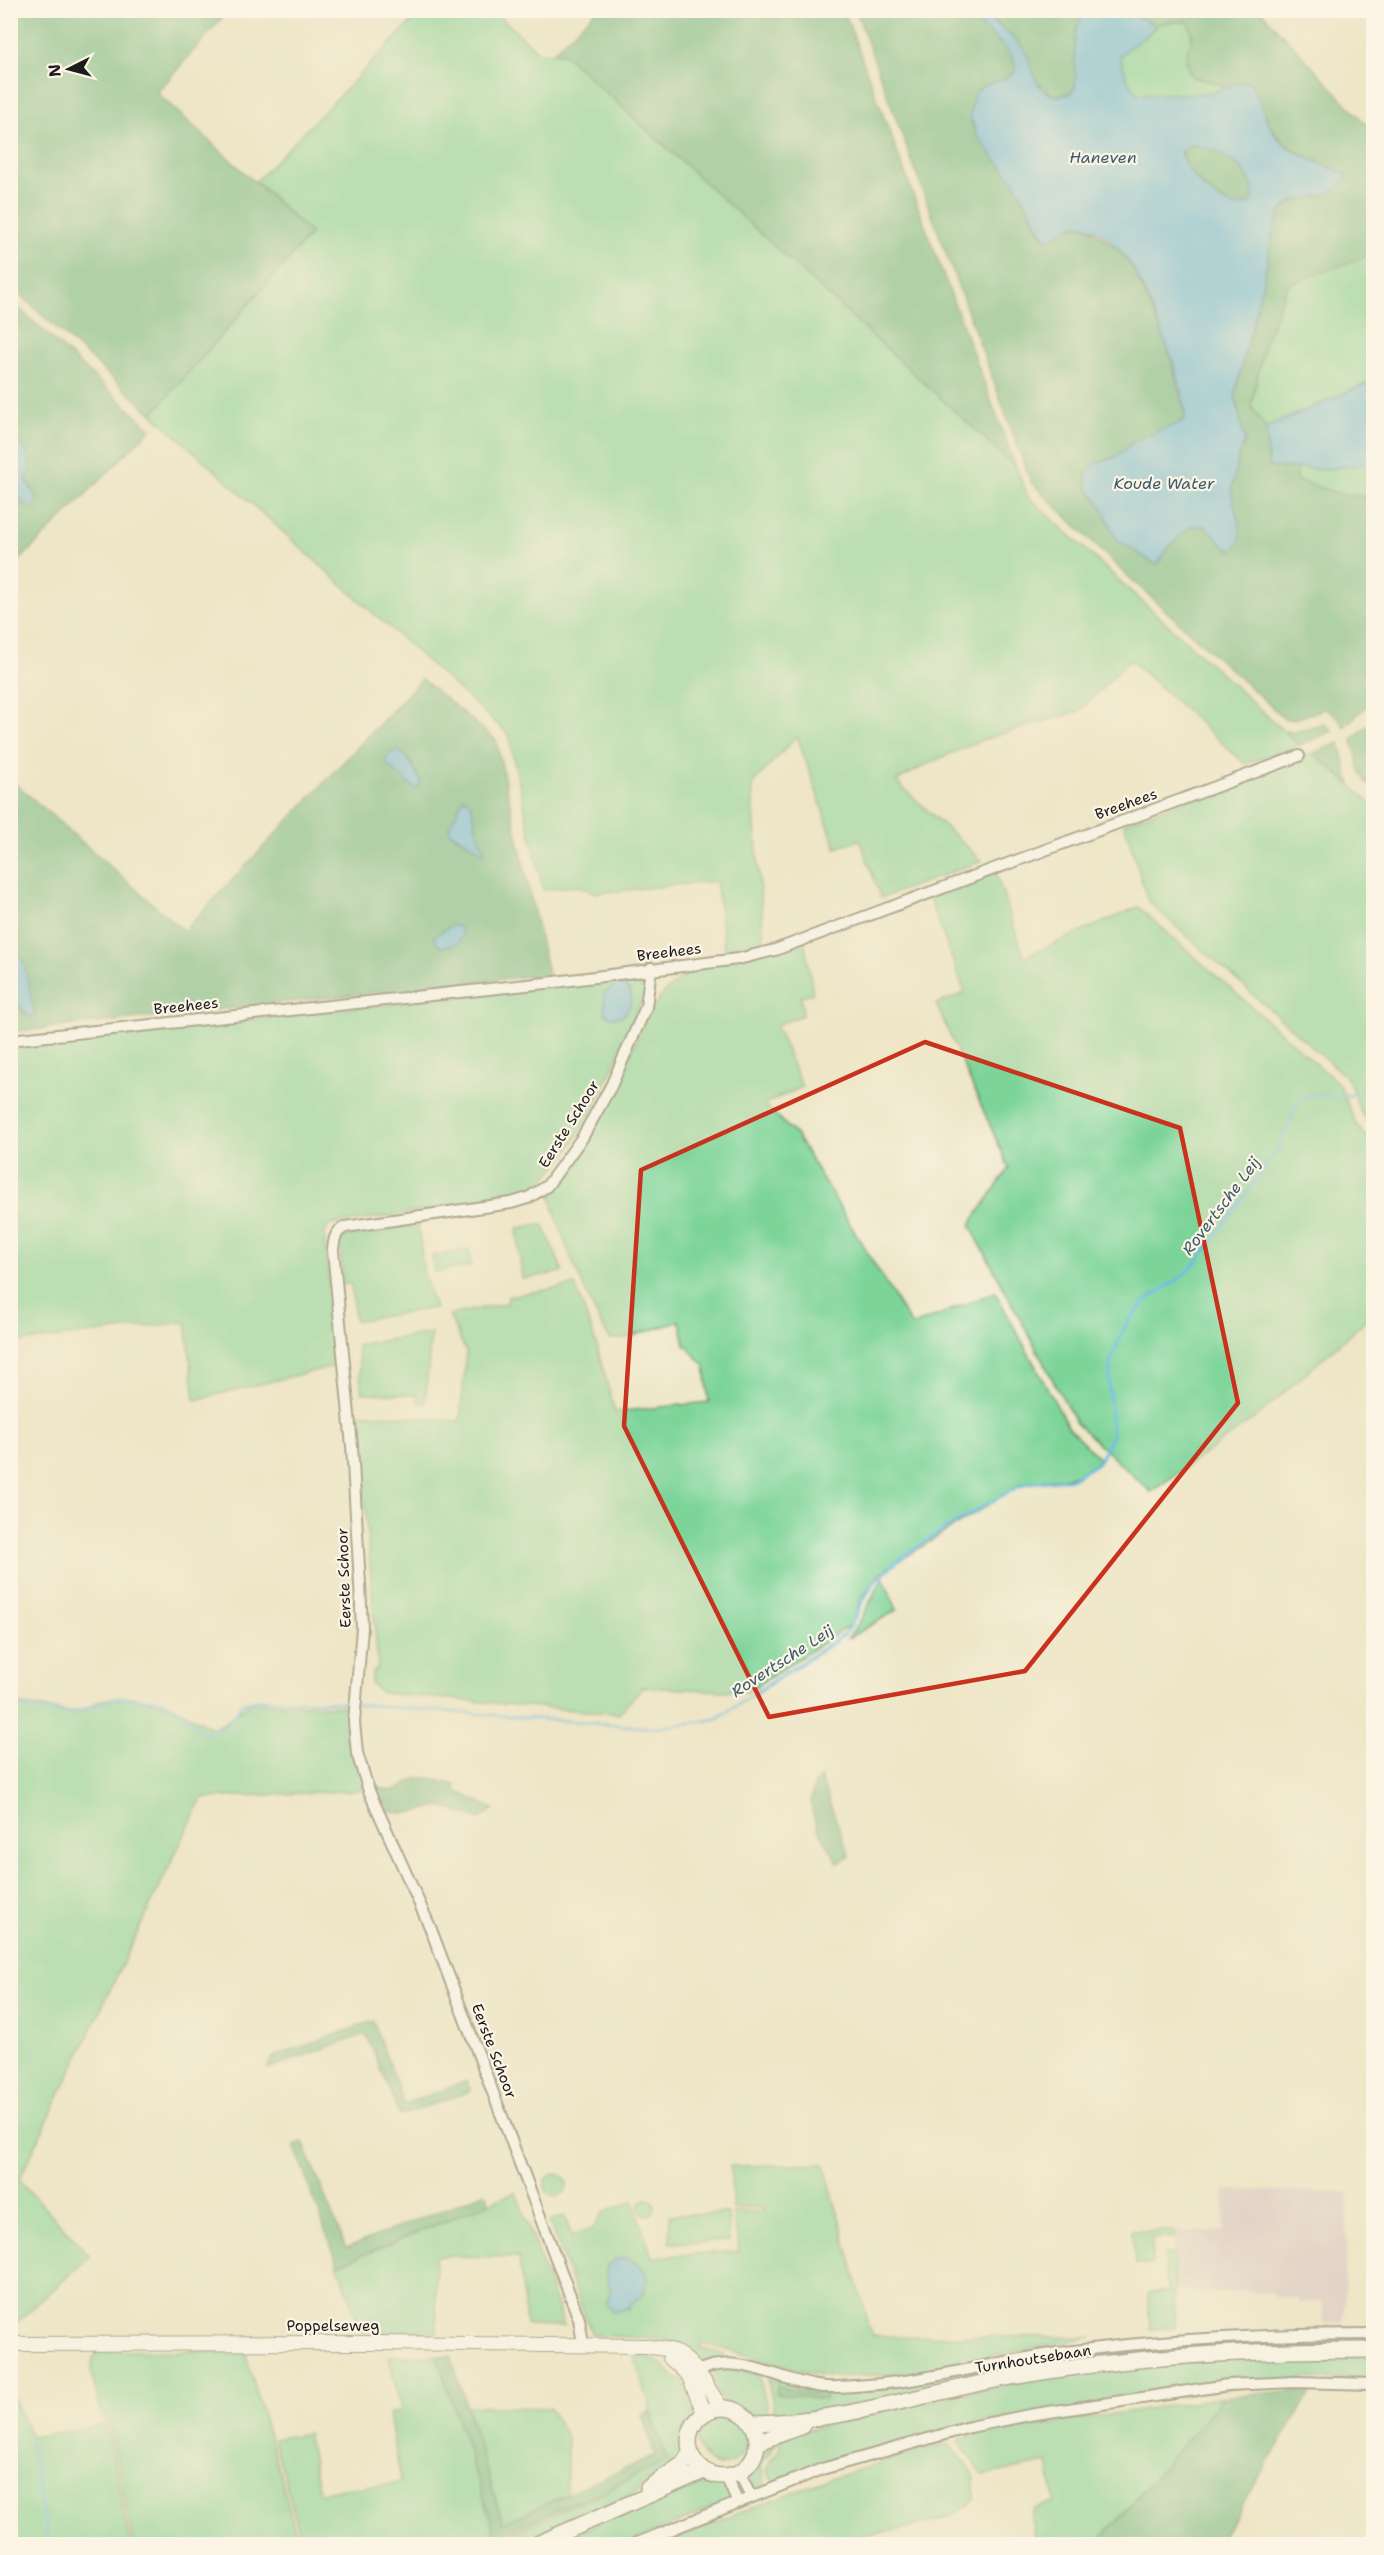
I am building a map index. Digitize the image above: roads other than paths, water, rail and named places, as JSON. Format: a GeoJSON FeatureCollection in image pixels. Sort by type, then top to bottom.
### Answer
{"type":"FeatureCollection","features":[{"type":"Feature","properties":{"kind":"main road","name":"Turnhoutsebaan"},"geometry":{"type":"LineString","coordinates":[[757,2443],[813,2421],[1004,2379],[1100,2363],[1243,2352],[1374,2350]]}},
{"type":"Feature","properties":{"kind":"main road"},"geometry":{"type":"LineString","coordinates":[[537,2544],[704,2471],[732,2474],[751,2461],[757,2443],[752,2423],[739,2411],[721,2407],[704,2413],[690,2431],[690,2453],[683,2464],[609,2512]]}},
{"type":"Feature","properties":{"kind":"main road","name":"Turnhoutsebaan"},"geometry":{"type":"LineString","coordinates":[[752,2423],[813,2421]]}},
{"type":"Feature","properties":{"kind":"main road"},"geometry":{"type":"LineString","coordinates":[[690,2453],[704,2471]]}},
{"type":"Feature","properties":{"kind":"street","name":"Breehees"},"geometry":{"type":"LineString","coordinates":[[10,1040],[555,982],[651,968],[738,959],[775,950],[1299,756]]}},
{"type":"Feature","properties":{"kind":"street","name":"Eerste Schoor"},"geometry":{"type":"LineString","coordinates":[[583,2344],[579,2319],[464,2015],[415,1892],[362,1773],[354,1737],[362,1628],[360,1584],[352,1446],[334,1239],[339,1230],[345,1227],[511,1203],[528,1198],[548,1186],[582,1137],[616,1075],[646,1007],[651,968]]}},
{"type":"Feature","properties":{"kind":"street","name":"Turnhoutsebaan"},"geometry":{"type":"LineString","coordinates":[[698,2371],[712,2364],[729,2363],[813,2385],[840,2387],[900,2382],[1047,2355],[1123,2344],[1200,2337],[1374,2334]]}},
{"type":"Feature","properties":{"kind":"street","name":"Poppelseweg"},"geometry":{"type":"LineString","coordinates":[[10,2344],[583,2344],[656,2348],[678,2354],[698,2371],[721,2407]]}},
{"type":"Feature","properties":{"kind":"street"},"geometry":{"type":"LineString","coordinates":[[656,2348],[689,2376],[704,2413]]}},
{"type":"Feature","properties":{"kind":"street"},"geometry":{"type":"LineString","coordinates":[[635,2544],[738,2501],[877,2452],[947,2432],[1029,2415],[1228,2385],[1294,2382],[1374,2384]]}},
{"type":"Feature","properties":{"kind":"street"},"geometry":{"type":"LineString","coordinates":[[732,2474],[752,2496]]}},
{"type":"Feature","properties":{"kind":"street"},"geometry":{"type":"LineString","coordinates":[[732,2474],[738,2501]]}},
{"type":"Feature","properties":{"kind":"water","name":"Haneven"},"geometry":{"type":"Polygon","coordinates":[[[970,11],[985,11],[1022,47],[1035,78],[1044,91],[1051,95],[1062,96],[1075,88],[1075,37],[1077,27],[1087,11],[1127,11],[1155,25],[1148,34],[1120,56],[1127,80],[1138,94],[1208,94],[1242,82],[1250,82],[1270,127],[1281,141],[1298,153],[1348,176],[1341,185],[1328,194],[1291,202],[1281,212],[1273,231],[1266,270],[1235,394],[1245,441],[1231,491],[1240,528],[1240,542],[1234,550],[1226,548],[1205,526],[1191,526],[1169,547],[1157,565],[1116,539],[1103,508],[1088,489],[1086,474],[1094,464],[1114,458],[1135,441],[1184,421],[1185,408],[1181,390],[1155,316],[1136,274],[1125,257],[1105,236],[1087,226],[1072,226],[1050,240],[1045,238],[1014,182],[977,136],[970,115],[974,94],[983,86],[1007,78],[1016,70],[1010,53],[975,19],[970,11]],[[1189,145],[1181,151],[1188,169],[1201,185],[1234,207],[1251,203],[1253,192],[1250,181],[1243,171],[1223,155],[1199,146],[1189,145]]]}},
{"type":"Feature","properties":{"kind":"water"},"geometry":{"type":"Polygon","coordinates":[[[1373,381],[1373,472],[1365,464],[1327,469],[1269,467],[1266,428],[1373,381]]]}},
{"type":"Feature","properties":{"kind":"water"},"geometry":{"type":"Polygon","coordinates":[[[11,427],[29,456],[30,470],[26,480],[38,501],[30,508],[11,491],[11,427]]]}},
{"type":"Feature","properties":{"kind":"water"},"geometry":{"type":"Polygon","coordinates":[[[396,750],[405,756],[414,769],[421,783],[418,788],[415,789],[387,765],[387,756],[396,750]]]}},
{"type":"Feature","properties":{"kind":"water"},"geometry":{"type":"Polygon","coordinates":[[[464,797],[471,803],[478,837],[485,849],[483,852],[450,832],[449,828],[464,797]]]}},
{"type":"Feature","properties":{"kind":"water"},"geometry":{"type":"Polygon","coordinates":[[[452,925],[460,927],[463,936],[455,944],[440,947],[433,937],[452,925]]]}},
{"type":"Feature","properties":{"kind":"water"},"geometry":{"type":"Polygon","coordinates":[[[10,943],[21,957],[24,966],[35,1012],[31,1018],[11,996],[10,943]]]}},
{"type":"Feature","properties":{"kind":"water"},"geometry":{"type":"Polygon","coordinates":[[[617,983],[628,988],[631,1001],[623,1016],[614,1018],[605,1014],[604,994],[617,983]]]}},
{"type":"Feature","properties":{"kind":"water"},"geometry":{"type":"Polygon","coordinates":[[[624,2258],[636,2263],[644,2270],[647,2278],[646,2286],[642,2295],[635,2302],[614,2312],[606,2304],[611,2292],[606,2274],[607,2266],[614,2260],[624,2258]]]}},
{"type":"Feature","properties":{"kind":"waterway","name":"Rovertsche Leij"},"geometry":{"type":"LineString","coordinates":[[10,1706],[72,1714],[116,1698],[161,1700],[186,1715],[202,1734],[213,1732],[227,1724],[243,1703],[260,1699],[328,1702],[655,1728],[716,1719],[844,1635],[876,1581],[889,1568],[924,1542],[1018,1487],[1028,1483],[1071,1479],[1098,1463],[1112,1436],[1109,1381],[1111,1359],[1127,1323],[1144,1302],[1179,1279],[1198,1261],[1277,1151],[1297,1105],[1303,1098],[1312,1095],[1351,1095],[1374,1083]]}},
{"type":"Feature","properties":{"kind":"waterway"},"geometry":{"type":"LineString","coordinates":[[30,2443],[48,2544]]}},
{"type":"Feature","properties":{"kind":"water label","name":"Koude Water"},"geometry":{"type":"Point","coordinates":[1164,483]}}]}
